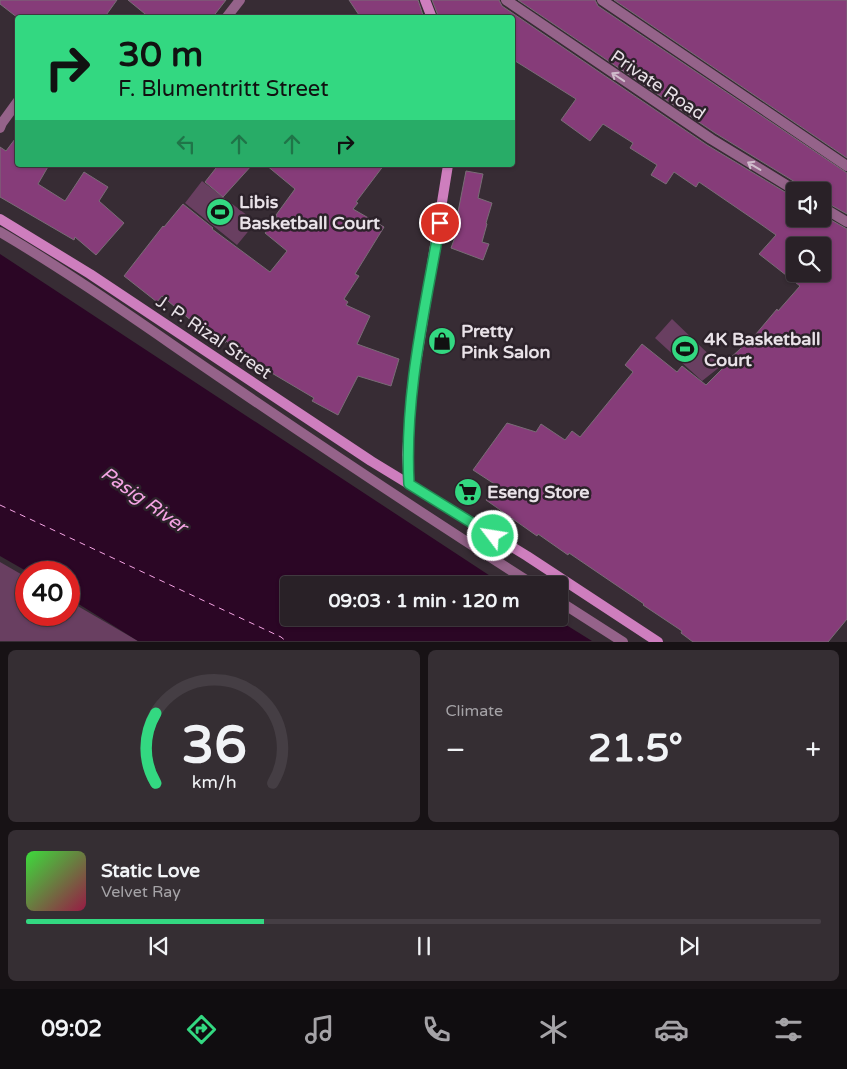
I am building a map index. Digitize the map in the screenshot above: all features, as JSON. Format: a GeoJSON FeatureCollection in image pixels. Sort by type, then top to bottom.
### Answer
{"type":"FeatureCollection","features":[{"type":"Feature","properties":{"kind":"street"},"geometry":{"type":"LineString","coordinates":[[228,15],[240,0]]}},
{"type":"Feature","properties":{"kind":"street"},"geometry":{"type":"LineString","coordinates":[[425,0],[431,15]]}},
{"type":"Feature","properties":{"kind":"street","name":"Private Road"},"geometry":{"type":"LineString","coordinates":[[506,0],[711,140],[786,185]]}},
{"type":"Feature","properties":{"kind":"street"},"geometry":{"type":"LineString","coordinates":[[602,0],[847,166]]}},
{"type":"Feature","properties":{"kind":"street"},"geometry":{"type":"LineString","coordinates":[[1,125],[15,105]]}},
{"type":"Feature","properties":{"kind":"street"},"geometry":{"type":"LineString","coordinates":[[409,484],[407,455],[412,388],[448,167]]}},
{"type":"Feature","properties":{"kind":"street"},"geometry":{"type":"LineString","coordinates":[[831,212],[847,222]]}},
{"type":"Feature","properties":{"kind":"street","name":"J. P. Rizal Street"},"geometry":{"type":"LineString","coordinates":[[0,219],[90,274],[409,484],[527,556],[658,642]]}},
{"type":"Feature","properties":{"kind":"street"},"geometry":{"type":"LineString","coordinates":[[0,232],[38,254],[241,392],[520,576]]}},
{"type":"Feature","properties":{"kind":"street"},"geometry":{"type":"LineString","coordinates":[[568,607],[623,642]]}},
{"type":"Feature","properties":{"kind":"shaded area","name":"Libis Basketball Court"},"geometry":{"type":"Polygon","coordinates":[[[202,181],[256,222],[237,245],[185,203],[202,181]]]}},
{"type":"Feature","properties":{"kind":"shaded area","name":"4K Basketball Court"},"geometry":{"type":"Polygon","coordinates":[[[672,319],[721,366],[702,381],[655,338],[672,319]]]}},
{"type":"Feature","properties":{"kind":"shaded area"},"geometry":{"type":"Polygon","coordinates":[[[0,562],[15,571],[15,626],[80,626],[80,607],[138,641],[0,641],[0,562]]]}},
{"type":"Feature","properties":{"kind":"water","name":"Pasig River"},"geometry":{"type":"Polygon","coordinates":[[[0,254],[490,576],[280,576],[280,626],[568,626],[592,641],[138,641],[80,605],[80,561],[15,561],[15,565],[0,556],[0,254]]]}},
{"type":"Feature","properties":{"kind":"building"},"geometry":{"type":"Polygon","coordinates":[[[0,0],[117,0],[106,15],[15,16],[0,4],[0,0]]]}},
{"type":"Feature","properties":{"kind":"building"},"geometry":{"type":"Polygon","coordinates":[[[128,0],[226,0],[214,15],[146,15],[128,0]]]}},
{"type":"Feature","properties":{"kind":"building"},"geometry":{"type":"Polygon","coordinates":[[[349,0],[418,0],[423,15],[359,15],[349,0]]]}},
{"type":"Feature","properties":{"kind":"building"},"geometry":{"type":"Polygon","coordinates":[[[432,0],[499,0],[502,6],[707,145],[786,193],[786,227],[831,227],[831,220],[847,229],[847,619],[828,642],[693,642],[681,633],[682,631],[644,604],[569,553],[568,555],[538,534],[537,536],[486,500],[496,485],[473,470],[507,423],[536,432],[541,424],[565,440],[572,431],[580,437],[633,372],[625,365],[642,344],[677,372],[682,366],[706,385],[800,286],[795,282],[831,282],[831,237],[786,237],[786,275],[759,254],[776,235],[759,223],[699,182],[696,187],[674,172],[666,184],[651,175],[657,165],[630,148],[633,143],[603,124],[590,141],[561,120],[576,99],[515,61],[515,15],[438,15],[432,0]]]}},
{"type":"Feature","properties":{"kind":"building"},"geometry":{"type":"Polygon","coordinates":[[[518,0],[595,0],[598,6],[847,173],[847,214],[831,205],[831,182],[795,182],[715,133],[518,0]]]}},
{"type":"Feature","properties":{"kind":"building"},"geometry":{"type":"Polygon","coordinates":[[[614,0],[847,0],[847,158],[614,0]]]}},
{"type":"Feature","properties":{"kind":"building"},"geometry":{"type":"Polygon","coordinates":[[[15,139],[15,167],[48,167],[38,184],[65,201],[84,172],[108,187],[99,201],[124,223],[96,255],[75,237],[74,240],[0,197],[0,147],[6,151],[15,139]]]}},
{"type":"Feature","properties":{"kind":"building"},"geometry":{"type":"Polygon","coordinates":[[[215,167],[250,167],[223,197],[205,182],[216,168],[215,167]]]}},
{"type":"Feature","properties":{"kind":"building"},"geometry":{"type":"Polygon","coordinates":[[[268,167],[382,167],[356,202],[358,203],[353,209],[384,227],[355,274],[359,276],[344,299],[348,302],[346,305],[370,316],[357,344],[399,359],[391,386],[358,376],[338,415],[312,401],[314,398],[270,372],[226,341],[225,343],[194,320],[193,322],[162,296],[157,302],[124,276],[163,226],[183,204],[212,229],[270,272],[287,251],[265,233],[295,189],[268,167]]]}},
{"type":"Feature","properties":{"kind":"building"},"geometry":{"type":"Polygon","coordinates":[[[466,171],[483,174],[478,198],[492,203],[482,242],[489,244],[483,260],[451,248],[459,226],[455,225],[466,171]]]}},
{"type":"Feature","properties":{"kind":"ferry route"},"geometry":{"type":"LineString","coordinates":[[0,505],[281,637],[287,642]]}},
{"type":"Feature","properties":{"kind":"place","name":"Libis Basketball Court"},"geometry":{"type":"Point","coordinates":[220,212]}},
{"type":"Feature","properties":{"kind":"place","name":"Pretty Pink Salon"},"geometry":{"type":"Point","coordinates":[442,341]}},
{"type":"Feature","properties":{"kind":"place","name":"4K Basketball Court"},"geometry":{"type":"Point","coordinates":[685,349]}},
{"type":"Feature","properties":{"kind":"place","name":"Eseng Store"},"geometry":{"type":"Point","coordinates":[468,492]}},
{"type":"Feature","properties":{"kind":"route"},"geometry":{"type":"LineString","coordinates":[[440,223],[412,388],[407,455],[409,484],[493,536]]}}]}
